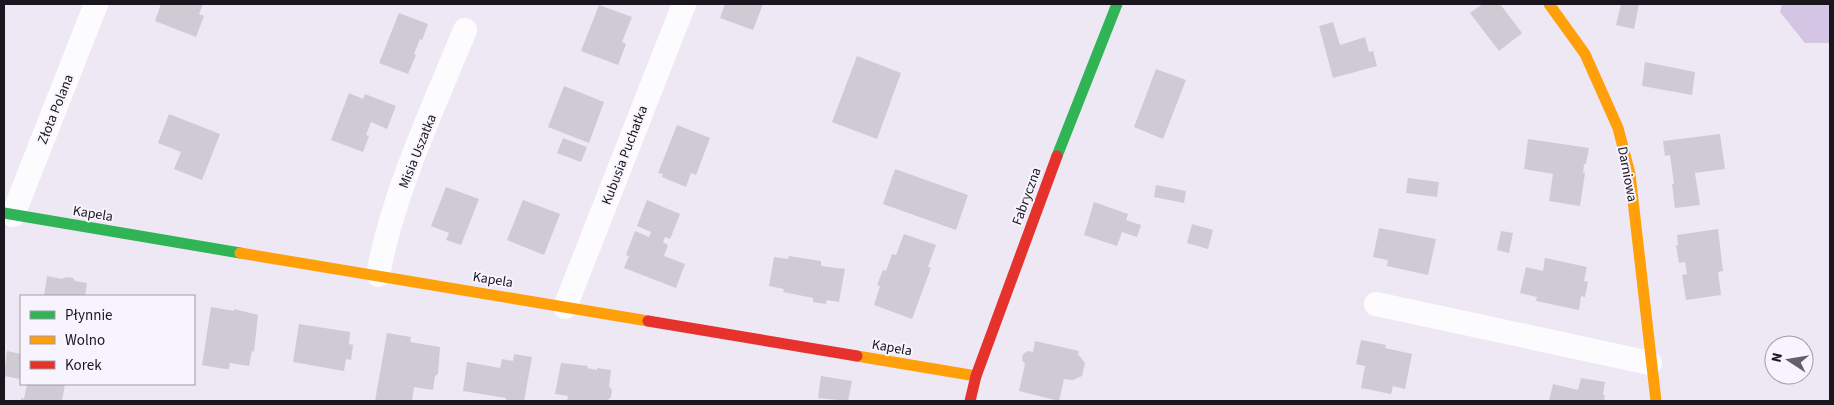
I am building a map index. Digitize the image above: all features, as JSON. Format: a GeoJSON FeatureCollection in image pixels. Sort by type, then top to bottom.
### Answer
{"type":"FeatureCollection","features":[{"type":"Feature","properties":{"kind":"street","name":"Złota Polana"},"geometry":{"type":"LineString","coordinates":[[8,214],[96,4]]}},
{"type":"Feature","properties":{"kind":"street","name":"Kubusia Puchatka"},"geometry":{"type":"LineString","coordinates":[[565,307],[684,4]]}},
{"type":"Feature","properties":{"kind":"street","name":"Fabryczna"},"geometry":{"type":"LineString","coordinates":[[970,401],[976,376],[1056,160],[1117,4]]}},
{"type":"Feature","properties":{"kind":"street","name":"Darniowa"},"geometry":{"type":"LineString","coordinates":[[1549,4],[1585,54],[1618,128],[1630,174],[1650,363],[1656,401]]}},
{"type":"Feature","properties":{"kind":"street","name":"Misia Uszatka"},"geometry":{"type":"LineString","coordinates":[[378,276],[384,243],[403,185],[465,30]]}},
{"type":"Feature","properties":{"kind":"street","name":"Kapela"},"geometry":{"type":"LineString","coordinates":[[8,214],[976,376]]}},
{"type":"Feature","properties":{"kind":"street"},"geometry":{"type":"LineString","coordinates":[[1376,304],[1650,363]]}},
{"type":"Feature","properties":{"kind":"shaded area"},"geometry":{"type":"Polygon","coordinates":[[[1782,4],[1830,4],[1830,43],[1805,43],[1780,12],[1782,4]]]}},
{"type":"Feature","properties":{"kind":"building"},"geometry":{"type":"Polygon","coordinates":[[[161,4],[203,4],[199,14],[204,16],[196,37],[155,21],[161,4]]]}},
{"type":"Feature","properties":{"kind":"building"},"geometry":{"type":"Polygon","coordinates":[[[725,4],[763,4],[753,30],[720,18],[725,4]]]}},
{"type":"Feature","properties":{"kind":"building"},"geometry":{"type":"Polygon","coordinates":[[[1483,4],[1500,4],[1522,33],[1499,51],[1470,13],[1483,4]]]}},
{"type":"Feature","properties":{"kind":"building"},"geometry":{"type":"Polygon","coordinates":[[[1621,4],[1639,4],[1634,29],[1616,25],[1621,4]]]}},
{"type":"Feature","properties":{"kind":"building"},"geometry":{"type":"Polygon","coordinates":[[[599,5],[632,17],[622,42],[626,44],[618,65],[581,51],[599,5]]]}},
{"type":"Feature","properties":{"kind":"building"},"geometry":{"type":"Polygon","coordinates":[[[399,13],[428,24],[414,54],[416,55],[408,74],[379,63],[399,13]]]}},
{"type":"Feature","properties":{"kind":"building"},"geometry":{"type":"Polygon","coordinates":[[[1333,22],[1340,45],[1365,37],[1369,52],[1373,51],[1377,66],[1333,78],[1319,26],[1333,22]]]}},
{"type":"Feature","properties":{"kind":"building"},"geometry":{"type":"Polygon","coordinates":[[[857,56],[901,73],[877,139],[832,122],[857,56]]]}},
{"type":"Feature","properties":{"kind":"building"},"geometry":{"type":"Polygon","coordinates":[[[1645,62],[1695,72],[1692,95],[1642,86],[1645,62]]]}},
{"type":"Feature","properties":{"kind":"building"},"geometry":{"type":"Polygon","coordinates":[[[1156,69],[1186,80],[1163,139],[1134,127],[1156,69]]]}},
{"type":"Feature","properties":{"kind":"building"},"geometry":{"type":"Polygon","coordinates":[[[564,86],[604,102],[589,143],[548,127],[564,86]]]}},
{"type":"Feature","properties":{"kind":"building"},"geometry":{"type":"Polygon","coordinates":[[[349,93],[363,99],[365,94],[396,106],[387,129],[371,122],[366,135],[369,136],[363,152],[331,140],[349,93]]]}},
{"type":"Feature","properties":{"kind":"building"},"geometry":{"type":"Polygon","coordinates":[[[169,114],[220,134],[202,180],[174,169],[181,152],[158,143],[169,114]]]}},
{"type":"Feature","properties":{"kind":"building"},"geometry":{"type":"Polygon","coordinates":[[[677,125],[710,138],[696,175],[691,173],[686,187],[662,177],[663,174],[658,173],[677,125]]]}},
{"type":"Feature","properties":{"kind":"building"},"geometry":{"type":"Polygon","coordinates":[[[1720,134],[1725,169],[1695,173],[1700,205],[1675,208],[1670,155],[1665,156],[1663,141],[1720,134]]]}},
{"type":"Feature","properties":{"kind":"building"},"geometry":{"type":"Polygon","coordinates":[[[563,138],[587,147],[581,162],[557,153],[563,138]]]}},
{"type":"Feature","properties":{"kind":"building"},"geometry":{"type":"Polygon","coordinates":[[[1528,139],[1589,148],[1586,164],[1584,164],[1583,173],[1585,173],[1580,206],[1549,201],[1553,174],[1524,169],[1528,139]]]}},
{"type":"Feature","properties":{"kind":"building"},"geometry":{"type":"Polygon","coordinates":[[[895,169],[968,195],[956,230],[883,204],[895,169]]]}},
{"type":"Feature","properties":{"kind":"building"},"geometry":{"type":"Polygon","coordinates":[[[1408,178],[1439,182],[1437,197],[1406,193],[1408,178]]]}},
{"type":"Feature","properties":{"kind":"building"},"geometry":{"type":"Polygon","coordinates":[[[1156,185],[1186,191],[1184,203],[1154,197],[1156,185]]]}},
{"type":"Feature","properties":{"kind":"building"},"geometry":{"type":"Polygon","coordinates":[[[446,187],[479,199],[461,245],[446,240],[449,233],[431,226],[446,187]]]}},
{"type":"Feature","properties":{"kind":"building"},"geometry":{"type":"Polygon","coordinates":[[[523,200],[560,214],[544,255],[507,240],[523,200]]]}},
{"type":"Feature","properties":{"kind":"building"},"geometry":{"type":"Polygon","coordinates":[[[647,200],[680,214],[670,239],[665,237],[663,242],[668,245],[664,256],[685,264],[676,288],[624,268],[629,256],[626,255],[635,231],[649,237],[651,232],[637,226],[647,200]]]}},
{"type":"Feature","properties":{"kind":"building"},"geometry":{"type":"Polygon","coordinates":[[[1094,202],[1128,214],[1126,220],[1141,225],[1137,237],[1122,232],[1117,246],[1084,235],[1094,202]]]}},
{"type":"Feature","properties":{"kind":"building"},"geometry":{"type":"Polygon","coordinates":[[[1192,224],[1213,230],[1208,249],[1187,243],[1192,224]]]}},
{"type":"Feature","properties":{"kind":"building"},"geometry":{"type":"Polygon","coordinates":[[[1379,228],[1436,239],[1428,275],[1387,266],[1388,260],[1373,257],[1379,228]]]}},
{"type":"Feature","properties":{"kind":"building"},"geometry":{"type":"Polygon","coordinates":[[[1718,229],[1723,271],[1718,272],[1721,295],[1686,300],[1682,275],[1687,274],[1685,262],[1679,263],[1676,245],[1678,245],[1677,235],[1718,229]]]}},
{"type":"Feature","properties":{"kind":"building"},"geometry":{"type":"Polygon","coordinates":[[[1501,231],[1513,233],[1509,253],[1497,250],[1501,231]]]}},
{"type":"Feature","properties":{"kind":"building"},"geometry":{"type":"Polygon","coordinates":[[[904,234],[936,245],[928,267],[931,268],[912,319],[874,305],[880,286],[877,285],[883,270],[886,271],[892,254],[896,255],[904,234]]]}},
{"type":"Feature","properties":{"kind":"building"},"geometry":{"type":"Polygon","coordinates":[[[789,256],[821,261],[821,266],[845,269],[839,302],[827,300],[826,304],[813,302],[813,298],[783,292],[784,289],[769,286],[774,257],[788,259],[789,256]]]}},
{"type":"Feature","properties":{"kind":"building"},"geometry":{"type":"Polygon","coordinates":[[[1545,258],[1587,267],[1584,281],[1588,282],[1585,297],[1581,296],[1579,310],[1536,301],[1537,297],[1520,293],[1526,267],[1543,271],[1545,258]]]}},
{"type":"Feature","properties":{"kind":"building"},"geometry":{"type":"Polygon","coordinates":[[[47,276],[62,279],[66,277],[73,278],[75,281],[87,283],[85,295],[44,295],[47,276]]]}},
{"type":"Feature","properties":{"kind":"building"},"geometry":{"type":"Polygon","coordinates":[[[211,307],[234,311],[234,309],[258,315],[254,352],[252,351],[249,366],[230,363],[229,369],[225,369],[202,365],[211,307]]]}},
{"type":"Feature","properties":{"kind":"building"},"geometry":{"type":"Polygon","coordinates":[[[299,324],[350,332],[349,344],[353,345],[351,360],[346,359],[344,371],[293,362],[299,324]]]}},
{"type":"Feature","properties":{"kind":"building"},"geometry":{"type":"Polygon","coordinates":[[[387,333],[411,337],[410,342],[440,347],[438,374],[435,376],[433,390],[414,387],[412,401],[375,401],[387,333]]]}},
{"type":"Feature","properties":{"kind":"building"},"geometry":{"type":"Polygon","coordinates":[[[1361,340],[1386,345],[1385,348],[1412,354],[1405,389],[1393,386],[1391,394],[1361,388],[1365,366],[1356,364],[1361,340]]]}},
{"type":"Feature","properties":{"kind":"building"},"geometry":{"type":"Polygon","coordinates":[[[1035,341],[1079,351],[1078,354],[1085,363],[1082,376],[1073,380],[1064,379],[1059,401],[1019,391],[1025,364],[1022,360],[1023,354],[1028,351],[1033,352],[1035,341]]]}},
{"type":"Feature","properties":{"kind":"building"},"geometry":{"type":"Polygon","coordinates":[[[7,351],[20,354],[20,379],[4,376],[7,351]]]}},
{"type":"Feature","properties":{"kind":"building"},"geometry":{"type":"Polygon","coordinates":[[[514,354],[532,357],[524,401],[506,401],[506,398],[463,391],[467,362],[500,368],[502,359],[513,361],[514,354]]]}},
{"type":"Feature","properties":{"kind":"building"},"geometry":{"type":"Polygon","coordinates":[[[561,363],[588,366],[587,368],[597,370],[597,368],[611,370],[609,386],[612,390],[611,397],[607,401],[567,401],[568,396],[555,394],[561,363]]]}},
{"type":"Feature","properties":{"kind":"building"},"geometry":{"type":"Polygon","coordinates":[[[821,376],[852,381],[848,401],[818,398],[821,376]]]}},
{"type":"Feature","properties":{"kind":"building"},"geometry":{"type":"Polygon","coordinates":[[[1581,378],[1605,382],[1604,401],[1549,401],[1553,384],[1578,390],[1581,378]]]}},
{"type":"Feature","properties":{"kind":"building"},"geometry":{"type":"Polygon","coordinates":[[[27,385],[65,385],[62,401],[21,401],[21,398],[24,399],[27,385]]]}},
{"type":"Feature","properties":{"kind":"traffic: fast"},"geometry":{"type":"LineString","coordinates":[[1057,156],[1117,4]]}},
{"type":"Feature","properties":{"kind":"traffic: fast"},"geometry":{"type":"LineString","coordinates":[[4,213],[240,253]]}},
{"type":"Feature","properties":{"kind":"traffic: slow"},"geometry":{"type":"LineString","coordinates":[[1549,4],[1585,54],[1618,128],[1630,174],[1656,401]]}},
{"type":"Feature","properties":{"kind":"traffic: slow"},"geometry":{"type":"LineString","coordinates":[[240,253],[648,321]]}},
{"type":"Feature","properties":{"kind":"traffic: slow"},"geometry":{"type":"LineString","coordinates":[[857,356],[976,376]]}},
{"type":"Feature","properties":{"kind":"traffic: jam"},"geometry":{"type":"LineString","coordinates":[[970,401],[976,376],[1057,156]]}},
{"type":"Feature","properties":{"kind":"traffic: jam"},"geometry":{"type":"LineString","coordinates":[[648,321],[857,356]]}}]}
